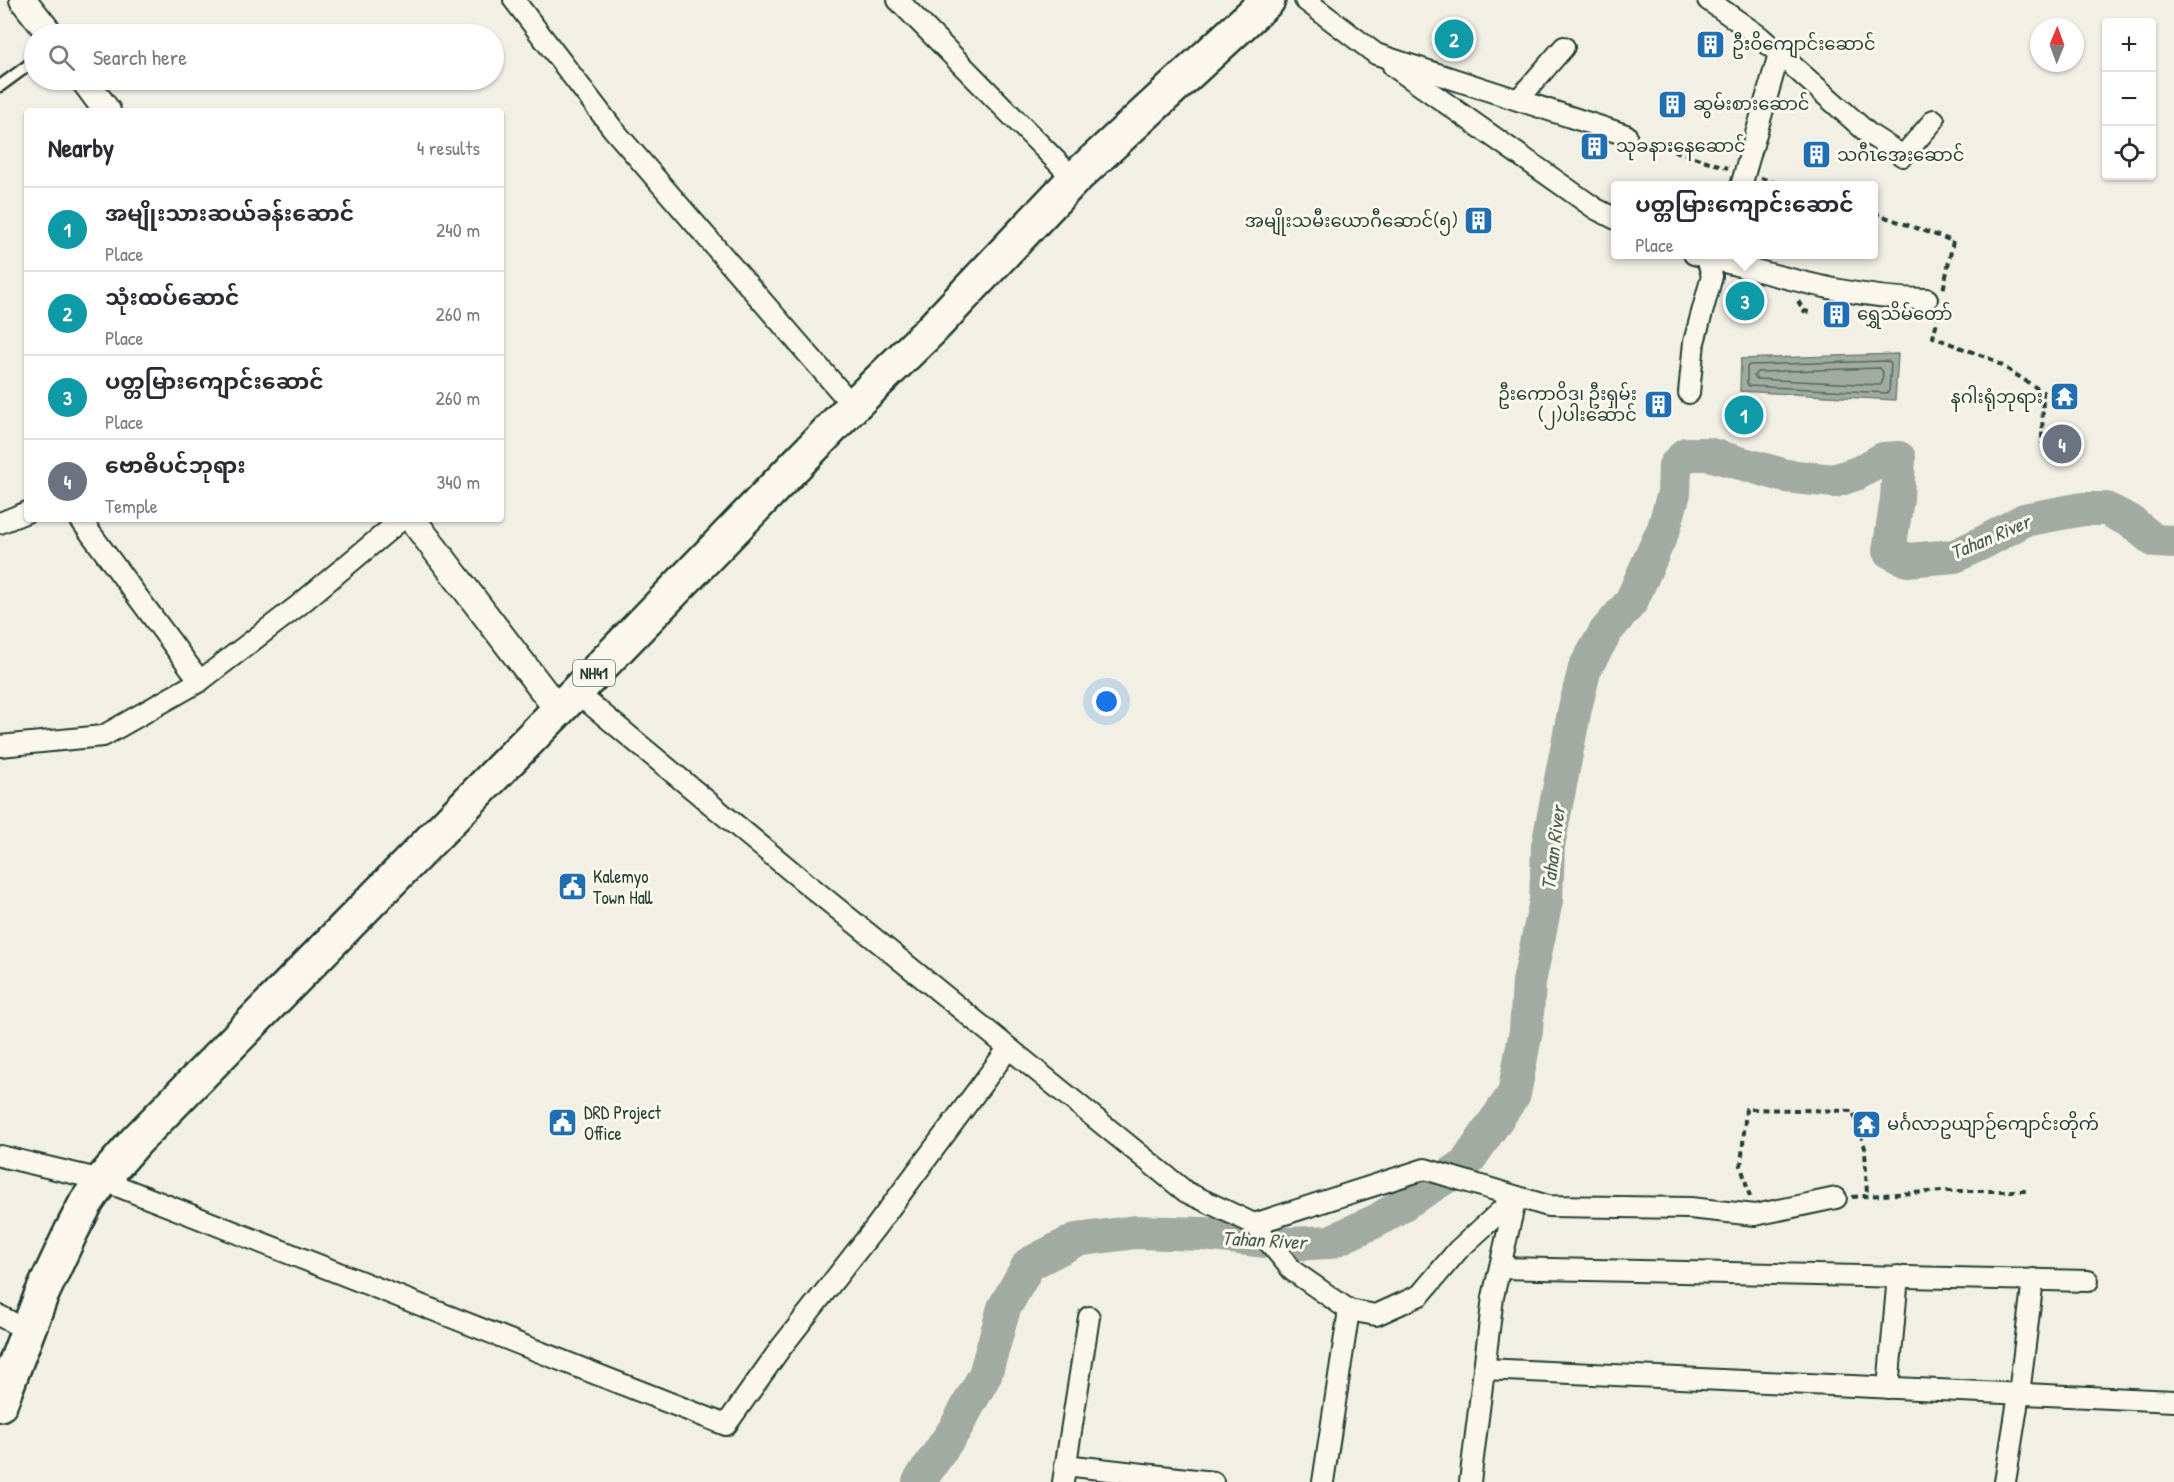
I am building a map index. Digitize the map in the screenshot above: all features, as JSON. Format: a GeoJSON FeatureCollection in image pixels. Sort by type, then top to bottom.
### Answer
{"type":"FeatureCollection","features":[{"type":"Feature","properties":{"kind":"highway","name":"NH41"},"geometry":{"type":"LineString","coordinates":[[0,1404],[14,1323],[41,1296],[86,1203],[102,1180],[136,1142],[853,406],[930,331],[1074,179],[1268,0]]}},
{"type":"Feature","properties":{"kind":"street"},"geometry":{"type":"LineString","coordinates":[[514,0],[613,129],[853,406]]}},
{"type":"Feature","properties":{"kind":"street"},"geometry":{"type":"LineString","coordinates":[[898,0],[1074,179]]}},
{"type":"Feature","properties":{"kind":"street"},"geometry":{"type":"LineString","coordinates":[[1305,0],[1376,54],[1596,210],[1611,217]]}},
{"type":"Feature","properties":{"kind":"street"},"geometry":{"type":"LineString","coordinates":[[1708,0],[1759,36],[1869,134],[1903,156],[1934,120]]}},
{"type":"Feature","properties":{"kind":"street"},"geometry":{"type":"LineString","coordinates":[[28,7],[42,24]]}},
{"type":"Feature","properties":{"kind":"street"},"geometry":{"type":"LineString","coordinates":[[1518,100],[1564,46]]}},
{"type":"Feature","properties":{"kind":"street"},"geometry":{"type":"LineString","coordinates":[[1376,54],[1626,135]]}},
{"type":"Feature","properties":{"kind":"street"},"geometry":{"type":"LineString","coordinates":[[1744,177],[1779,54]]}},
{"type":"Feature","properties":{"kind":"street"},"geometry":{"type":"LineString","coordinates":[[91,90],[105,108]]}},
{"type":"Feature","properties":{"kind":"street"},"geometry":{"type":"LineString","coordinates":[[1689,393],[1694,342],[1712,276],[1704,259]]}},
{"type":"Feature","properties":{"kind":"street"},"geometry":{"type":"LineString","coordinates":[[1715,259],[1848,291],[1892,298],[1936,300]]}},
{"type":"Feature","properties":{"kind":"street"},"geometry":{"type":"LineString","coordinates":[[0,522],[24,513]]}},
{"type":"Feature","properties":{"kind":"street"},"geometry":{"type":"LineString","coordinates":[[82,522],[200,681]]}},
{"type":"Feature","properties":{"kind":"street"},"geometry":{"type":"LineString","coordinates":[[0,746],[103,736],[200,681],[299,606],[398,522]]}},
{"type":"Feature","properties":{"kind":"street"},"geometry":{"type":"LineString","coordinates":[[415,522],[567,701],[1186,1192],[1254,1224],[1293,1271],[1349,1310],[1376,1315],[1420,1295],[1458,1250],[1516,1197]]}},
{"type":"Feature","properties":{"kind":"street"},"geometry":{"type":"LineString","coordinates":[[0,1156],[102,1180],[726,1425],[780,1348],[875,1228],[1008,1049]]}},
{"type":"Feature","properties":{"kind":"street"},"geometry":{"type":"LineString","coordinates":[[1254,1224],[1425,1169],[1548,1206],[1690,1208],[1755,1215],[1836,1198]]}},
{"type":"Feature","properties":{"kind":"street"},"geometry":{"type":"LineString","coordinates":[[1470,1482],[1493,1297],[1516,1197]]}},
{"type":"Feature","properties":{"kind":"street"},"geometry":{"type":"LineString","coordinates":[[1500,1268],[2088,1281]]}},
{"type":"Feature","properties":{"kind":"street"},"geometry":{"type":"LineString","coordinates":[[1888,1388],[1898,1276]]}},
{"type":"Feature","properties":{"kind":"street"},"geometry":{"type":"LineString","coordinates":[[2005,1482],[2019,1394],[2033,1279]]}},
{"type":"Feature","properties":{"kind":"street"},"geometry":{"type":"LineString","coordinates":[[1323,1482],[1349,1310]]}},
{"type":"Feature","properties":{"kind":"street"},"geometry":{"type":"LineString","coordinates":[[1089,1317],[1064,1474],[1214,1482]]}},
{"type":"Feature","properties":{"kind":"street"},"geometry":{"type":"LineString","coordinates":[[1484,1369],[2174,1401]]}},
{"type":"Feature","properties":{"kind":"lane"},"geometry":{"type":"LineString","coordinates":[[0,86],[24,68]]}},
{"type":"Feature","properties":{"kind":"path"},"geometry":{"type":"LineString","coordinates":[[1626,135],[1744,177],[1762,181]]}},
{"type":"Feature","properties":{"kind":"path"},"geometry":{"type":"LineString","coordinates":[[1878,214],[1953,241],[1936,300],[1933,337],[1993,360],[2043,392],[2042,444]]}},
{"type":"Feature","properties":{"kind":"path"},"geometry":{"type":"LineString","coordinates":[[1755,1215],[1741,1166],[1746,1108],[1853,1111],[1865,1148],[1868,1196]]}},
{"type":"Feature","properties":{"kind":"path"},"geometry":{"type":"LineString","coordinates":[[1836,1198],[1943,1191],[2026,1191]]}},
{"type":"Feature","properties":{"kind":"water"},"geometry":{"type":"Polygon","coordinates":[[[1898,354],[1895,400],[1740,391],[1741,359],[1898,354]]]}},
{"type":"Feature","properties":{"kind":"waterway","name":"Tahan River"},"geometry":{"type":"LineString","coordinates":[[919,1482],[955,1429],[985,1375],[1004,1308],[1029,1264],[1076,1240],[1136,1232],[1205,1234],[1290,1244],[1330,1242],[1378,1220],[1465,1165],[1514,1094],[1526,1031],[1529,982],[1546,901],[1548,846],[1585,668],[1606,631],[1631,602],[1664,528],[1674,493],[1675,466],[1686,454],[1708,454],[1786,476],[1834,481],[1858,473],[1883,459],[1899,458],[1897,499],[1889,551],[1907,560],[1955,556],[2024,520],[2083,509],[2106,509],[2130,521],[2155,541],[2174,542]]}},
{"type":"Feature","properties":{"kind":"place","name":"သုံးထပ်ဆောင်"},"geometry":{"type":"Point","coordinates":[1454,39]}},
{"type":"Feature","properties":{"kind":"place","name":"ဦးဝိကျောင်းဆောင်"},"geometry":{"type":"Point","coordinates":[1711,44]}},
{"type":"Feature","properties":{"kind":"place","name":"ဆွမ်းစားဆောင်"},"geometry":{"type":"Point","coordinates":[1672,104]}},
{"type":"Feature","properties":{"kind":"place","name":"သုခနားနေဆောင်"},"geometry":{"type":"Point","coordinates":[1595,146]}},
{"type":"Feature","properties":{"kind":"place","name":"သဂီၤအေးဆောင်"},"geometry":{"type":"Point","coordinates":[1816,155]}},
{"type":"Feature","properties":{"kind":"place","name":"အမျိုးသမီးယောဂီဆောင်(၅)"},"geometry":{"type":"Point","coordinates":[1479,221]}},
{"type":"Feature","properties":{"kind":"place","name":"ပတ္တမြားကျောင်းဆောင်"},"geometry":{"type":"Point","coordinates":[1745,301]}},
{"type":"Feature","properties":{"kind":"place","name":"ရွှေသိမ်တော်"},"geometry":{"type":"Point","coordinates":[1836,314]}},
{"type":"Feature","properties":{"kind":"place","name":"နဂါးရုံဘုရား"},"geometry":{"type":"Point","coordinates":[2064,397]}},
{"type":"Feature","properties":{"kind":"place","name":"ဦးကောဝိဒ၊ ဦးရှမ်း (၂)ပါးဆောင်"},"geometry":{"type":"Point","coordinates":[1658,404]}},
{"type":"Feature","properties":{"kind":"place","name":"အမျိုးသားဆယ်ခန်းဆောင်"},"geometry":{"type":"Point","coordinates":[1744,415]}},
{"type":"Feature","properties":{"kind":"place","name":"ဗောဓိပင်ဘုရား"},"geometry":{"type":"Point","coordinates":[2062,444]}},
{"type":"Feature","properties":{"kind":"place","name":"Kalemyo Town Hall"},"geometry":{"type":"Point","coordinates":[572,887]}},
{"type":"Feature","properties":{"kind":"place","name":"DRD Project Office"},"geometry":{"type":"Point","coordinates":[563,1123]}},
{"type":"Feature","properties":{"kind":"place","name":"မင်္ဂလာဥယျာဉ်ကျောင်းတိုက်"},"geometry":{"type":"Point","coordinates":[1866,1124]}}]}
